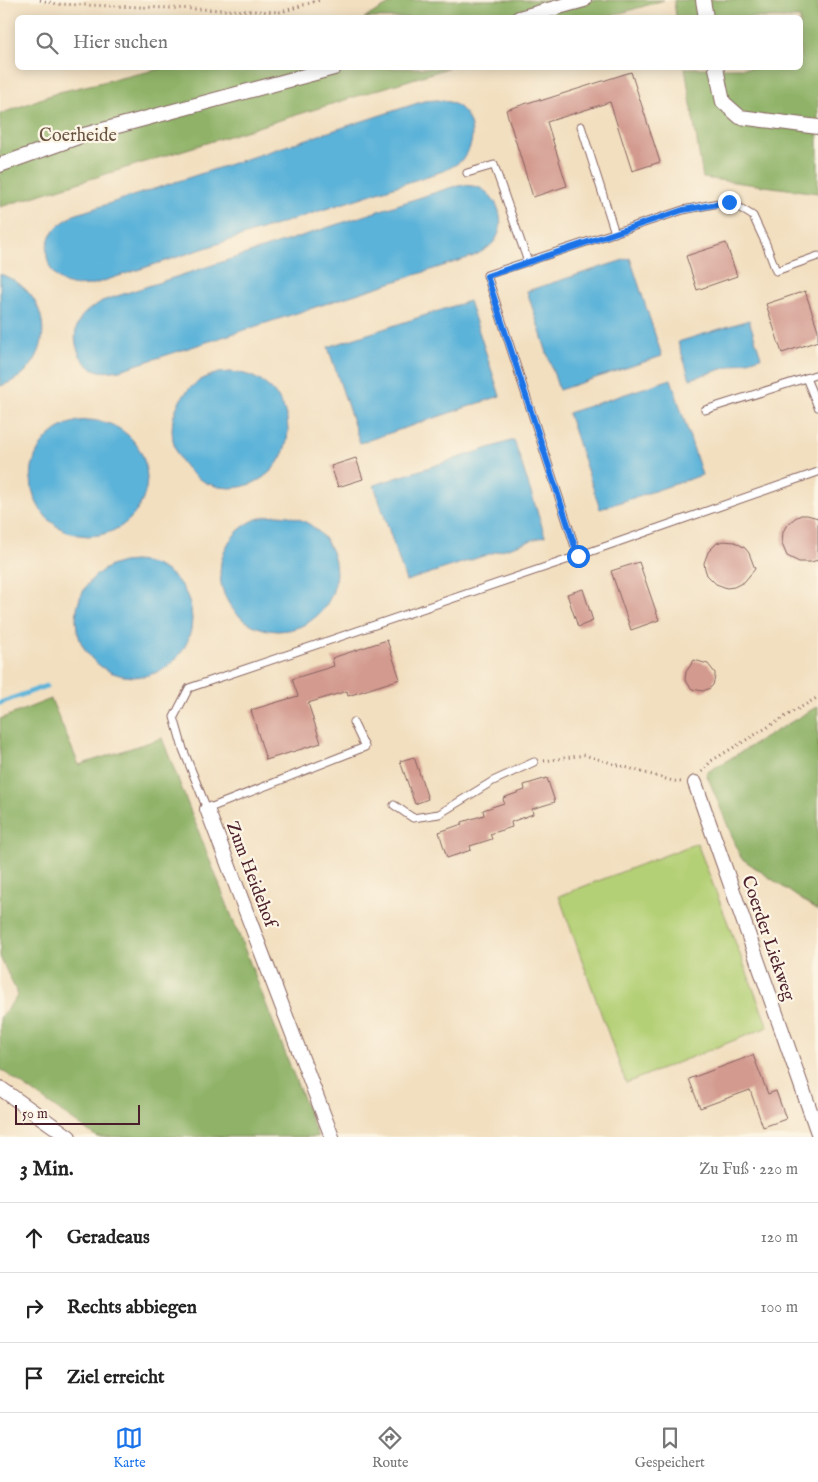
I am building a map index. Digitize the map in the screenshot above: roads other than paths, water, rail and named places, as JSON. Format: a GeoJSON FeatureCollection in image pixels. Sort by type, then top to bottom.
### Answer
{"type":"FeatureCollection","features":[{"type":"Feature","properties":{"kind":"street"},"geometry":{"type":"LineString","coordinates":[[530,15],[584,0]]}},
{"type":"Feature","properties":{"kind":"street"},"geometry":{"type":"LineString","coordinates":[[703,0],[706,15]]}},
{"type":"Feature","properties":{"kind":"street"},"geometry":{"type":"LineString","coordinates":[[0,165],[84,135],[327,70]]}},
{"type":"Feature","properties":{"kind":"street"},"geometry":{"type":"LineString","coordinates":[[716,70],[723,102],[740,117],[818,127]]}},
{"type":"Feature","properties":{"kind":"street","name":"Coerder Liekweg"},"geometry":{"type":"LineString","coordinates":[[695,783],[818,1134]]}},
{"type":"Feature","properties":{"kind":"street","name":"Zum Heidehof"},"geometry":{"type":"LineString","coordinates":[[207,809],[332,1137]]}},
{"type":"Feature","properties":{"kind":"street"},"geometry":{"type":"LineString","coordinates":[[0,1088],[69,1137]]}},
{"type":"Feature","properties":{"kind":"lane"},"geometry":{"type":"LineString","coordinates":[[581,126],[615,232]]}},
{"type":"Feature","properties":{"kind":"lane"},"geometry":{"type":"LineString","coordinates":[[467,173],[494,165],[528,262]]}},
{"type":"Feature","properties":{"kind":"lane"},"geometry":{"type":"LineString","coordinates":[[578,556],[487,276],[683,210],[729,202],[753,216],[776,271],[818,256]]}},
{"type":"Feature","properties":{"kind":"lane"},"geometry":{"type":"LineString","coordinates":[[704,410],[818,374]]}},
{"type":"Feature","properties":{"kind":"lane"},"geometry":{"type":"LineString","coordinates":[[806,378],[818,407]]}},
{"type":"Feature","properties":{"kind":"lane"},"geometry":{"type":"LineString","coordinates":[[207,809],[183,749],[174,717],[189,688],[818,472]]}},
{"type":"Feature","properties":{"kind":"lane","name":"Zum Heidehof"},"geometry":{"type":"LineString","coordinates":[[207,809],[365,747],[353,722]]}},
{"type":"Feature","properties":{"kind":"lane"},"geometry":{"type":"LineString","coordinates":[[394,805],[413,818],[439,814],[493,782],[534,762]]}},
{"type":"Feature","properties":{"kind":"water"},"geometry":{"type":"Polygon","coordinates":[[[424,101],[450,102],[459,107],[471,126],[472,134],[469,149],[459,162],[446,170],[91,285],[74,285],[61,281],[49,264],[47,249],[51,235],[58,226],[74,215],[424,101]]]}},
{"type":"Feature","properties":{"kind":"water"},"geometry":{"type":"Polygon","coordinates":[[[465,185],[478,187],[487,192],[497,205],[501,220],[498,235],[494,242],[474,256],[120,370],[105,372],[96,370],[84,362],[80,356],[75,335],[76,328],[86,312],[102,301],[452,187],[465,185]]]}},
{"type":"Feature","properties":{"kind":"water"},"geometry":{"type":"Polygon","coordinates":[[[630,258],[662,356],[559,390],[527,291],[630,258]]]}},
{"type":"Feature","properties":{"kind":"water"},"geometry":{"type":"Polygon","coordinates":[[[0,274],[19,284],[32,297],[40,313],[43,331],[40,348],[32,364],[19,377],[0,386],[0,274]]]}},
{"type":"Feature","properties":{"kind":"water"},"geometry":{"type":"Polygon","coordinates":[[[469,301],[500,396],[360,443],[328,347],[469,301]]]}},
{"type":"Feature","properties":{"kind":"water"},"geometry":{"type":"Polygon","coordinates":[[[749,320],[761,357],[690,379],[678,342],[749,320]]]}},
{"type":"Feature","properties":{"kind":"water"},"geometry":{"type":"Polygon","coordinates":[[[230,372],[252,377],[271,389],[283,408],[288,430],[283,452],[271,471],[252,483],[230,488],[208,483],[189,471],[177,452],[172,430],[177,408],[189,389],[208,377],[230,372]]]}},
{"type":"Feature","properties":{"kind":"water"},"geometry":{"type":"Polygon","coordinates":[[[671,379],[702,475],[600,509],[568,413],[671,379]]]}},
{"type":"Feature","properties":{"kind":"water"},"geometry":{"type":"Polygon","coordinates":[[[89,420],[111,425],[130,437],[142,456],[147,478],[142,500],[130,519],[111,531],[89,536],[67,531],[48,519],[36,500],[31,478],[36,456],[48,437],[67,425],[89,420]]]}},
{"type":"Feature","properties":{"kind":"water"},"geometry":{"type":"Polygon","coordinates":[[[514,440],[545,536],[406,581],[374,485],[514,440]]]}},
{"type":"Feature","properties":{"kind":"water"},"geometry":{"type":"Polygon","coordinates":[[[278,515],[300,520],[319,532],[331,551],[336,573],[331,595],[319,614],[300,626],[278,631],[256,626],[237,614],[225,595],[220,573],[225,551],[237,532],[256,520],[278,515]]]}},
{"type":"Feature","properties":{"kind":"water"},"geometry":{"type":"Polygon","coordinates":[[[134,561],[156,566],[175,578],[187,597],[192,619],[187,641],[175,660],[156,672],[134,677],[112,672],[93,660],[81,641],[76,619],[81,597],[93,578],[112,566],[134,561]]]}},
{"type":"Feature","properties":{"kind":"waterway"},"geometry":{"type":"LineString","coordinates":[[0,703],[46,686]]}},
{"type":"Feature","properties":{"kind":"park label","name":"Coerheide"},"geometry":{"type":"Point","coordinates":[78,135]}}]}
